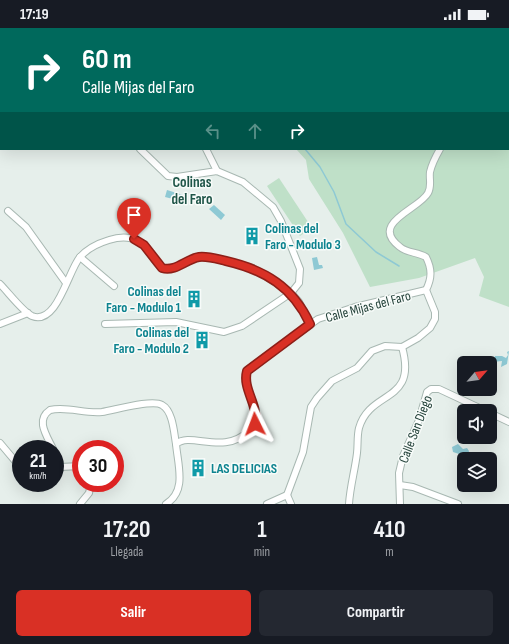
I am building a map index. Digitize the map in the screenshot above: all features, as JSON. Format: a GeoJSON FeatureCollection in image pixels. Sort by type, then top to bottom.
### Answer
{"type":"FeatureCollection","features":[{"type":"Feature","properties":{"kind":"street"},"geometry":{"type":"LineString","coordinates":[[105,324],[176,322],[224,332],[242,326],[291,294],[299,283],[301,276],[300,269],[278,214],[243,182],[217,171],[172,177],[168,176],[141,150]]}},
{"type":"Feature","properties":{"kind":"street"},"geometry":{"type":"LineString","coordinates":[[206,150],[217,171]]}},
{"type":"Feature","properties":{"kind":"street"},"geometry":{"type":"LineString","coordinates":[[266,504],[287,495],[303,452],[311,408],[317,398],[332,381],[357,368],[372,351],[385,346],[402,347],[424,333],[435,319],[435,312],[426,290],[432,279],[430,265],[426,257],[401,249],[392,239],[390,232],[395,220],[424,199],[429,192],[431,166],[439,150]]}},
{"type":"Feature","properties":{"kind":"street"},"geometry":{"type":"LineString","coordinates":[[8,211],[26,227],[66,283]]}},
{"type":"Feature","properties":{"kind":"street"},"geometry":{"type":"LineString","coordinates":[[0,284],[28,313],[38,317],[48,314],[55,306],[80,257],[88,250],[107,240],[124,237],[134,239],[144,245],[162,268],[170,269],[196,258],[208,257],[253,268],[291,294],[299,302],[310,324]]}},
{"type":"Feature","properties":{"kind":"street"},"geometry":{"type":"LineString","coordinates":[[80,257],[114,286]]}},
{"type":"Feature","properties":{"kind":"street","name":"Calle Mijas del Faro"},"geometry":{"type":"LineString","coordinates":[[176,444],[184,440],[216,444],[226,443],[250,431],[256,418],[256,410],[246,382],[247,371],[310,324],[355,307],[426,290]]}},
{"type":"Feature","properties":{"kind":"street"},"geometry":{"type":"LineString","coordinates":[[0,324],[28,313]]}},
{"type":"Feature","properties":{"kind":"street"},"geometry":{"type":"LineString","coordinates":[[348,504],[357,453],[359,428],[369,411],[400,386],[405,375],[407,363],[402,347]]}},
{"type":"Feature","properties":{"kind":"street","name":"Calle San Diego"},"geometry":{"type":"LineString","coordinates":[[400,504],[400,473],[403,456],[419,420],[427,392],[431,389],[439,389],[471,404]]}},
{"type":"Feature","properties":{"kind":"street"},"geometry":{"type":"LineString","coordinates":[[49,440],[42,421],[43,416],[50,410],[100,412],[150,403],[162,404],[166,408],[172,424],[176,444],[180,484],[177,495],[166,504]]}},
{"type":"Feature","properties":{"kind":"street"},"geometry":{"type":"LineString","coordinates":[[497,416],[509,422]]}},
{"type":"Feature","properties":{"kind":"street"},"geometry":{"type":"LineString","coordinates":[[0,443],[12,457]]}},
{"type":"Feature","properties":{"kind":"street"},"geometry":{"type":"LineString","coordinates":[[400,484],[413,487],[458,504]]}},
{"type":"Feature","properties":{"kind":"street"},"geometry":{"type":"LineString","coordinates":[[80,504],[89,492]]}},
{"type":"Feature","properties":{"kind":"street"},"geometry":{"type":"LineString","coordinates":[[287,495],[292,504]]}},
{"type":"Feature","properties":{"kind":"green space"},"geometry":{"type":"Polygon","coordinates":[[[297,150],[509,150],[509,307],[479,296],[484,277],[475,258],[419,278],[370,287],[343,233],[309,179],[306,160],[297,150]]]}},
{"type":"Feature","properties":{"kind":"green space"},"geometry":{"type":"Polygon","coordinates":[[[279,178],[312,228],[300,236],[267,186],[279,178]]]}},
{"type":"Feature","properties":{"kind":"water"},"geometry":{"type":"Polygon","coordinates":[[[167,190],[183,195],[181,201],[165,197],[167,190]]]}},
{"type":"Feature","properties":{"kind":"water"},"geometry":{"type":"Polygon","coordinates":[[[214,205],[225,215],[221,220],[209,209],[214,205]]]}},
{"type":"Feature","properties":{"kind":"water"},"geometry":{"type":"Polygon","coordinates":[[[317,257],[319,265],[322,265],[323,268],[314,270],[312,258],[317,257]]]}},
{"type":"Feature","properties":{"kind":"water"},"geometry":{"type":"Polygon","coordinates":[[[509,351],[507,364],[501,367],[502,361],[497,362],[497,356],[506,358],[508,355],[507,352],[509,351]]]}},
{"type":"Feature","properties":{"kind":"water"},"geometry":{"type":"Polygon","coordinates":[[[458,444],[463,449],[467,448],[469,452],[457,452],[457,453],[453,452],[452,447],[458,444]]]}},
{"type":"Feature","properties":{"kind":"waterway"},"geometry":{"type":"LineString","coordinates":[[306,150],[320,167],[334,192],[346,224],[376,252],[399,266]]}},
{"type":"Feature","properties":{"kind":"place","name":"Colinas del Faro - Modulo 3"},"geometry":{"type":"Point","coordinates":[252,236]}},
{"type":"Feature","properties":{"kind":"place","name":"Colinas del Faro - Modulo 1"},"geometry":{"type":"Point","coordinates":[194,299]}},
{"type":"Feature","properties":{"kind":"place","name":"Colinas del Faro - Modulo 2"},"geometry":{"type":"Point","coordinates":[202,340]}},
{"type":"Feature","properties":{"kind":"place","name":"LAS DELICIAS"},"geometry":{"type":"Point","coordinates":[198,468]}},
{"type":"Feature","properties":{"kind":"district","name":"Colinas del Faro"},"geometry":{"type":"Point","coordinates":[192,190]}},
{"type":"Feature","properties":{"kind":"route"},"geometry":{"type":"LineString","coordinates":[[134,239],[144,245],[158,265],[166,270],[202,257],[208,257],[246,266],[253,268],[282,287],[299,302],[310,324],[250,368],[245,376],[256,410],[255,424]]}}]}
